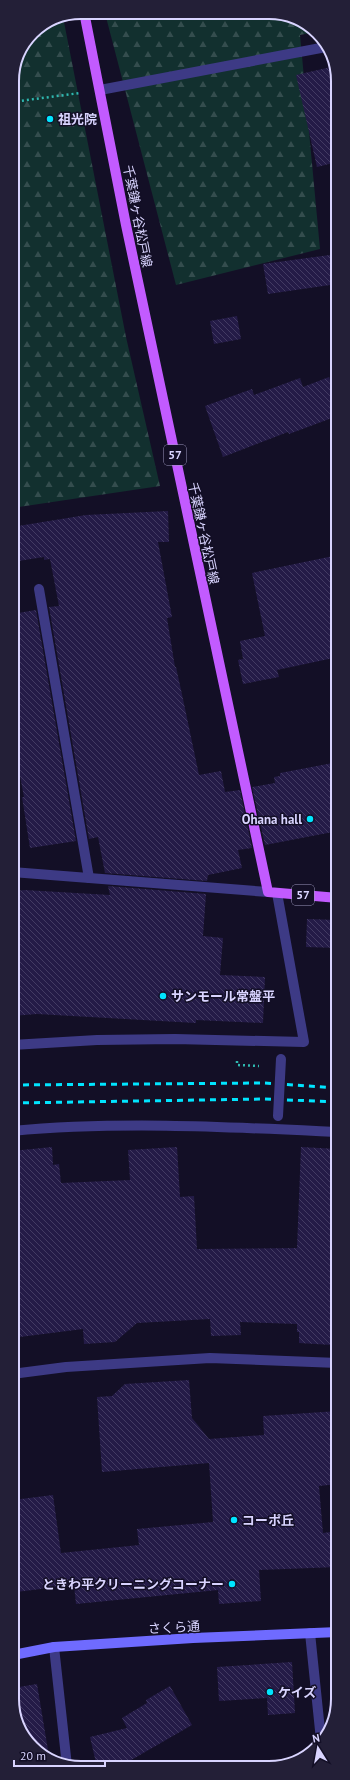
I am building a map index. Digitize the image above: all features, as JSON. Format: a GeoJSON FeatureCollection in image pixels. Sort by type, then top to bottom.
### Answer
{"type":"FeatureCollection","features":[{"type":"Feature","properties":{"kind":"main road","name":"千葉鎌ヶ谷松戸線"},"geometry":{"type":"LineString","coordinates":[[85,19],[131,248],[272,892]]}},
{"type":"Feature","properties":{"kind":"main road","name":"57"},"geometry":{"type":"LineString","coordinates":[[272,892],[331,897]]}},
{"type":"Feature","properties":{"kind":"street"},"geometry":{"type":"LineString","coordinates":[[100,90],[321,48]]}},
{"type":"Feature","properties":{"kind":"street"},"geometry":{"type":"LineString","coordinates":[[39,589],[89,878]]}},
{"type":"Feature","properties":{"kind":"street"},"geometry":{"type":"LineString","coordinates":[[19,873],[272,892],[304,1042],[175,1039],[105,1040],[19,1045]]}},
{"type":"Feature","properties":{"kind":"street"},"geometry":{"type":"LineString","coordinates":[[278,1116],[281,1059]]}},
{"type":"Feature","properties":{"kind":"street"},"geometry":{"type":"LineString","coordinates":[[19,1130],[53,1127],[198,1126],[331,1132]]}},
{"type":"Feature","properties":{"kind":"street"},"geometry":{"type":"LineString","coordinates":[[19,1373],[66,1367],[210,1358],[331,1363]]}},
{"type":"Feature","properties":{"kind":"street","name":"さくら通"},"geometry":{"type":"LineString","coordinates":[[19,1654],[54,1647],[331,1632]]}},
{"type":"Feature","properties":{"kind":"street"},"geometry":{"type":"LineString","coordinates":[[310,1633],[320,1728]]}},
{"type":"Feature","properties":{"kind":"street"},"geometry":{"type":"LineString","coordinates":[[54,1647],[66,1759]]}},
{"type":"Feature","properties":{"kind":"path"},"geometry":{"type":"LineString","coordinates":[[19,101],[100,90]]}},
{"type":"Feature","properties":{"kind":"green space"},"geometry":{"type":"Polygon","coordinates":[[[107,19],[269,19],[281,20],[296,25],[308,33],[300,35],[320,249],[176,285],[107,19]]]}},
{"type":"Feature","properties":{"kind":"green space"},"geometry":{"type":"Polygon","coordinates":[[[61,22],[64,22],[126,337],[160,486],[19,507],[19,77],[25,54],[32,43],[40,34],[61,22]]]}},
{"type":"Feature","properties":{"kind":"building"},"geometry":{"type":"Polygon","coordinates":[[[329,67],[331,81],[331,164],[317,167],[296,75],[329,67]]]}},
{"type":"Feature","properties":{"kind":"building"},"geometry":{"type":"Polygon","coordinates":[[[331,255],[331,285],[268,294],[263,264],[331,255]]]}},
{"type":"Feature","properties":{"kind":"building"},"geometry":{"type":"Polygon","coordinates":[[[237,316],[241,339],[214,344],[210,321],[237,316]]]}},
{"type":"Feature","properties":{"kind":"building"},"geometry":{"type":"Polygon","coordinates":[[[329,377],[331,382],[331,418],[289,434],[288,432],[223,457],[205,406],[252,389],[254,395],[300,378],[303,387],[329,377]]]}},
{"type":"Feature","properties":{"kind":"building"},"geometry":{"type":"Polygon","coordinates":[[[168,511],[169,542],[158,542],[172,617],[167,618],[175,667],[199,775],[221,771],[225,792],[240,790],[252,848],[238,850],[242,868],[208,875],[207,881],[105,873],[98,837],[89,839],[49,607],[59,606],[50,559],[44,560],[44,557],[19,561],[19,526],[86,515],[168,511]]]}},
{"type":"Feature","properties":{"kind":"building"},"geometry":{"type":"Polygon","coordinates":[[[331,556],[331,658],[277,670],[279,677],[243,684],[238,660],[243,659],[240,641],[265,636],[252,573],[331,556]]]}},
{"type":"Feature","properties":{"kind":"building"},"geometry":{"type":"Polygon","coordinates":[[[36,610],[76,841],[30,848],[22,797],[24,797],[19,770],[19,613],[36,610]]]}},
{"type":"Feature","properties":{"kind":"building"},"geometry":{"type":"Polygon","coordinates":[[[331,763],[331,832],[265,845],[252,787],[275,783],[274,777],[280,776],[280,773],[331,763]]]}},
{"type":"Feature","properties":{"kind":"building"},"geometry":{"type":"Polygon","coordinates":[[[108,886],[206,894],[203,936],[223,938],[220,975],[265,977],[263,1023],[196,1020],[196,1023],[37,1014],[19,1015],[19,890],[110,895],[108,886]]]}},
{"type":"Feature","properties":{"kind":"building"},"geometry":{"type":"Polygon","coordinates":[[[307,919],[331,920],[331,948],[306,947],[307,919]]]}},
{"type":"Feature","properties":{"kind":"building"},"geometry":{"type":"Polygon","coordinates":[[[52,1147],[53,1165],[59,1164],[61,1183],[130,1180],[128,1150],[177,1147],[180,1197],[194,1196],[197,1249],[297,1248],[301,1147],[331,1149],[331,1345],[299,1343],[297,1324],[240,1322],[241,1335],[211,1336],[210,1319],[137,1323],[115,1342],[84,1344],[83,1329],[19,1337],[19,1150],[52,1147]]]}},
{"type":"Feature","properties":{"kind":"building"},"geometry":{"type":"Polygon","coordinates":[[[189,1380],[192,1418],[209,1439],[264,1435],[263,1416],[331,1411],[331,1485],[319,1486],[323,1533],[331,1532],[331,1567],[259,1570],[261,1601],[219,1604],[218,1590],[76,1604],[74,1585],[19,1592],[19,1499],[53,1495],[61,1553],[139,1545],[137,1529],[213,1522],[209,1463],[102,1472],[97,1397],[112,1396],[125,1384],[189,1380]]]}},
{"type":"Feature","properties":{"kind":"building"},"geometry":{"type":"Polygon","coordinates":[[[292,1662],[295,1713],[268,1715],[267,1698],[219,1701],[217,1667],[292,1662]]]}},
{"type":"Feature","properties":{"kind":"building"},"geometry":{"type":"Polygon","coordinates":[[[37,1684],[48,1752],[37,1743],[25,1726],[21,1715],[19,1687],[37,1684]]]}},
{"type":"Feature","properties":{"kind":"building"},"geometry":{"type":"Polygon","coordinates":[[[170,1686],[192,1725],[129,1761],[96,1761],[90,1737],[127,1728],[122,1718],[147,1703],[146,1700],[170,1686]]]}},
{"type":"Feature","properties":{"kind":"railway"},"geometry":{"type":"LineString","coordinates":[[19,1085],[264,1083],[331,1088]]}},
{"type":"Feature","properties":{"kind":"railway"},"geometry":{"type":"LineString","coordinates":[[19,1103],[264,1099],[331,1102]]}},
{"type":"Feature","properties":{"kind":"place","name":"祖光院"},"geometry":{"type":"Point","coordinates":[50,119]}},
{"type":"Feature","properties":{"kind":"place","name":"Ohana hall"},"geometry":{"type":"Point","coordinates":[310,819]}},
{"type":"Feature","properties":{"kind":"place","name":"サンモール常盤平"},"geometry":{"type":"Point","coordinates":[163,996]}},
{"type":"Feature","properties":{"kind":"place","name":"コーポ丘"},"geometry":{"type":"Point","coordinates":[234,1520]}},
{"type":"Feature","properties":{"kind":"place","name":"ときわ平クリーニングコーナー"},"geometry":{"type":"Point","coordinates":[232,1584]}},
{"type":"Feature","properties":{"kind":"place","name":"ケイズ"},"geometry":{"type":"Point","coordinates":[270,1692]}}]}
